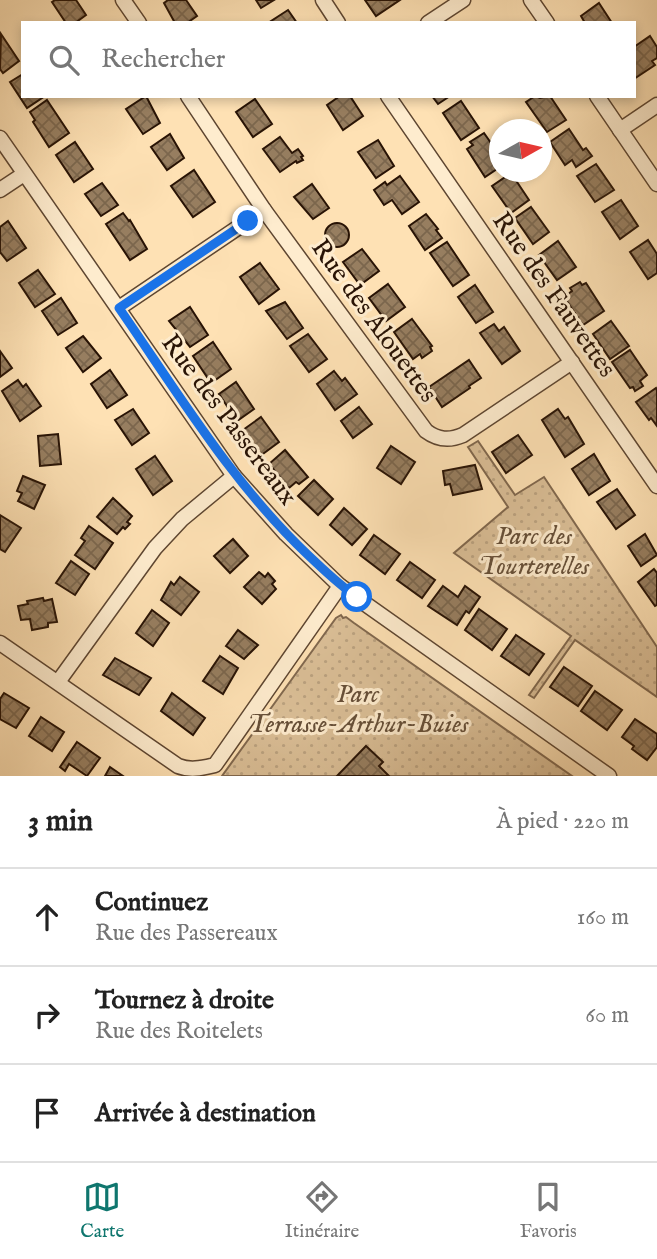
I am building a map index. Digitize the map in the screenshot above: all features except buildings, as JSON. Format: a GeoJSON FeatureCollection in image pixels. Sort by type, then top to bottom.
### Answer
{"type":"FeatureCollection","features":[{"type":"Feature","properties":{"kind":"street"},"geometry":{"type":"LineString","coordinates":[[123,0],[137,21]]}},
{"type":"Feature","properties":{"kind":"street"},"geometry":{"type":"LineString","coordinates":[[323,0],[337,21]]}},
{"type":"Feature","properties":{"kind":"street"},"geometry":{"type":"LineString","coordinates":[[431,21],[463,0]]}},
{"type":"Feature","properties":{"kind":"street"},"geometry":{"type":"LineString","coordinates":[[531,0],[546,21]]}},
{"type":"Feature","properties":{"kind":"street","name":"Rue des Alouettes"},"geometry":{"type":"LineString","coordinates":[[189,98],[264,210],[426,431],[435,438],[453,439],[463,435],[572,362]]}},
{"type":"Feature","properties":{"kind":"street","name":"Rue des Fauvettes"},"geometry":{"type":"LineString","coordinates":[[389,98],[657,486]]}},
{"type":"Feature","properties":{"kind":"street"},"geometry":{"type":"LineString","coordinates":[[598,98],[657,184]]}},
{"type":"Feature","properties":{"kind":"street"},"geometry":{"type":"LineString","coordinates":[[620,130],[657,105]]}},
{"type":"Feature","properties":{"kind":"street","name":"Rue des Passereaux"},"geometry":{"type":"LineString","coordinates":[[0,138],[234,476],[286,534],[340,586],[609,776]]}},
{"type":"Feature","properties":{"kind":"street"},"geometry":{"type":"LineString","coordinates":[[0,190],[24,174]]}},
{"type":"Feature","properties":{"kind":"street"},"geometry":{"type":"LineString","coordinates":[[119,308],[264,210]]}},
{"type":"Feature","properties":{"kind":"street"},"geometry":{"type":"LineString","coordinates":[[58,682],[155,548],[182,519],[234,476]]}},
{"type":"Feature","properties":{"kind":"street"},"geometry":{"type":"LineString","coordinates":[[0,643],[178,766],[188,770],[215,765],[340,586]]}},
{"type":"Feature","properties":{"kind":"green space","name":"Parc des Tourterelles"},"geometry":{"type":"Polygon","coordinates":[[[478,441],[515,495],[544,477],[657,647],[657,697],[575,640],[534,698],[529,695],[571,636],[454,553],[508,507],[468,447],[478,441]]]}},
{"type":"Feature","properties":{"kind":"green space","name":"Parc Terrasse-Arthur-Buies"},"geometry":{"type":"Polygon","coordinates":[[[341,615],[572,776],[222,776],[336,618],[341,615]]]}},
{"type":"Feature","properties":{"kind":"route"},"geometry":{"type":"LineString","coordinates":[[248,221],[119,308],[234,476],[286,534],[340,586],[357,597]]}}]}
